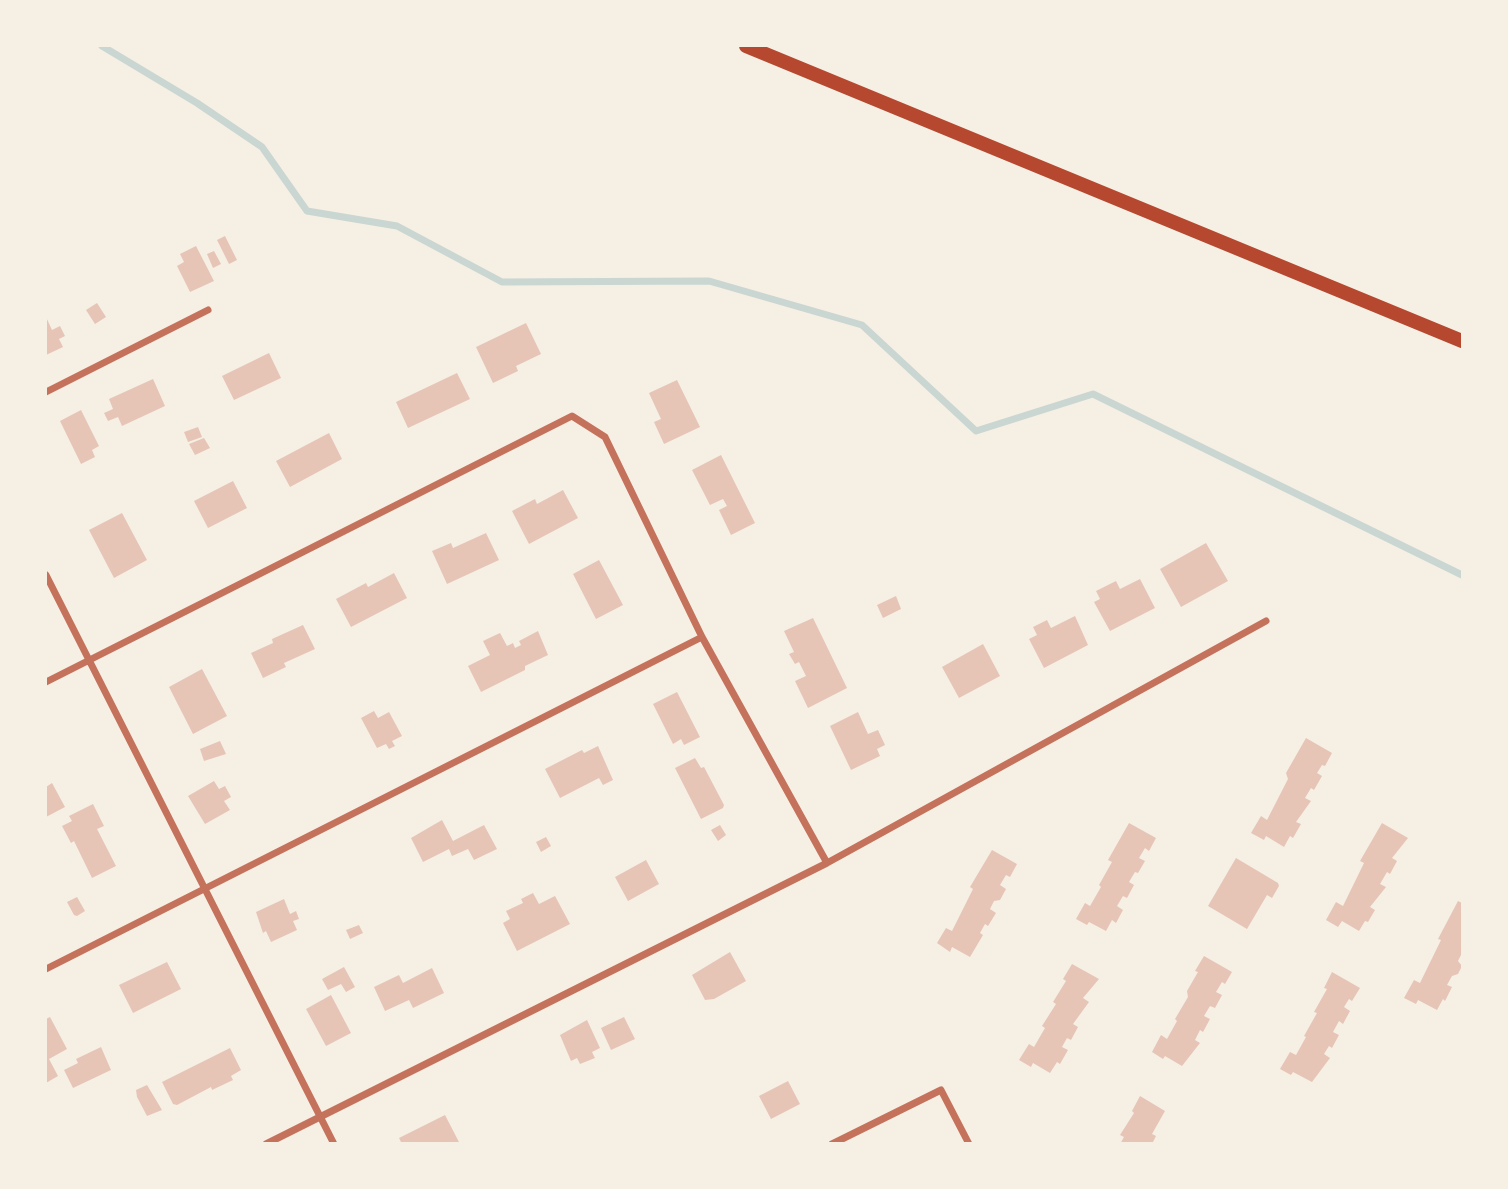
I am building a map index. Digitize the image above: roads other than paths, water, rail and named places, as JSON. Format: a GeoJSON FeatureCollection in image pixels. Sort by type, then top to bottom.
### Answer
{"type":"FeatureCollection","features":[{"type":"Feature","properties":{"kind":"main road"},"geometry":{"type":"LineString","coordinates":[[746,46],[1462,341]]}},
{"type":"Feature","properties":{"kind":"street"},"geometry":{"type":"LineString","coordinates":[[46,392],[208,310]]}},
{"type":"Feature","properties":{"kind":"street"},"geometry":{"type":"LineString","coordinates":[[46,682],[572,416],[605,437],[702,637],[827,863]]}},
{"type":"Feature","properties":{"kind":"street"},"geometry":{"type":"LineString","coordinates":[[46,575],[334,1143]]}},
{"type":"Feature","properties":{"kind":"street"},"geometry":{"type":"LineString","coordinates":[[266,1143],[827,863],[1266,621]]}},
{"type":"Feature","properties":{"kind":"street"},"geometry":{"type":"LineString","coordinates":[[46,969],[702,637]]}},
{"type":"Feature","properties":{"kind":"street"},"geometry":{"type":"LineString","coordinates":[[832,1143],[941,1090],[969,1143]]}},
{"type":"Feature","properties":{"kind":"waterway"},"geometry":{"type":"LineString","coordinates":[[102,46],[197,103],[262,147],[307,211],[397,226],[502,282],[709,281],[862,325],[976,431],[1093,394],[1462,575]]}}]}
